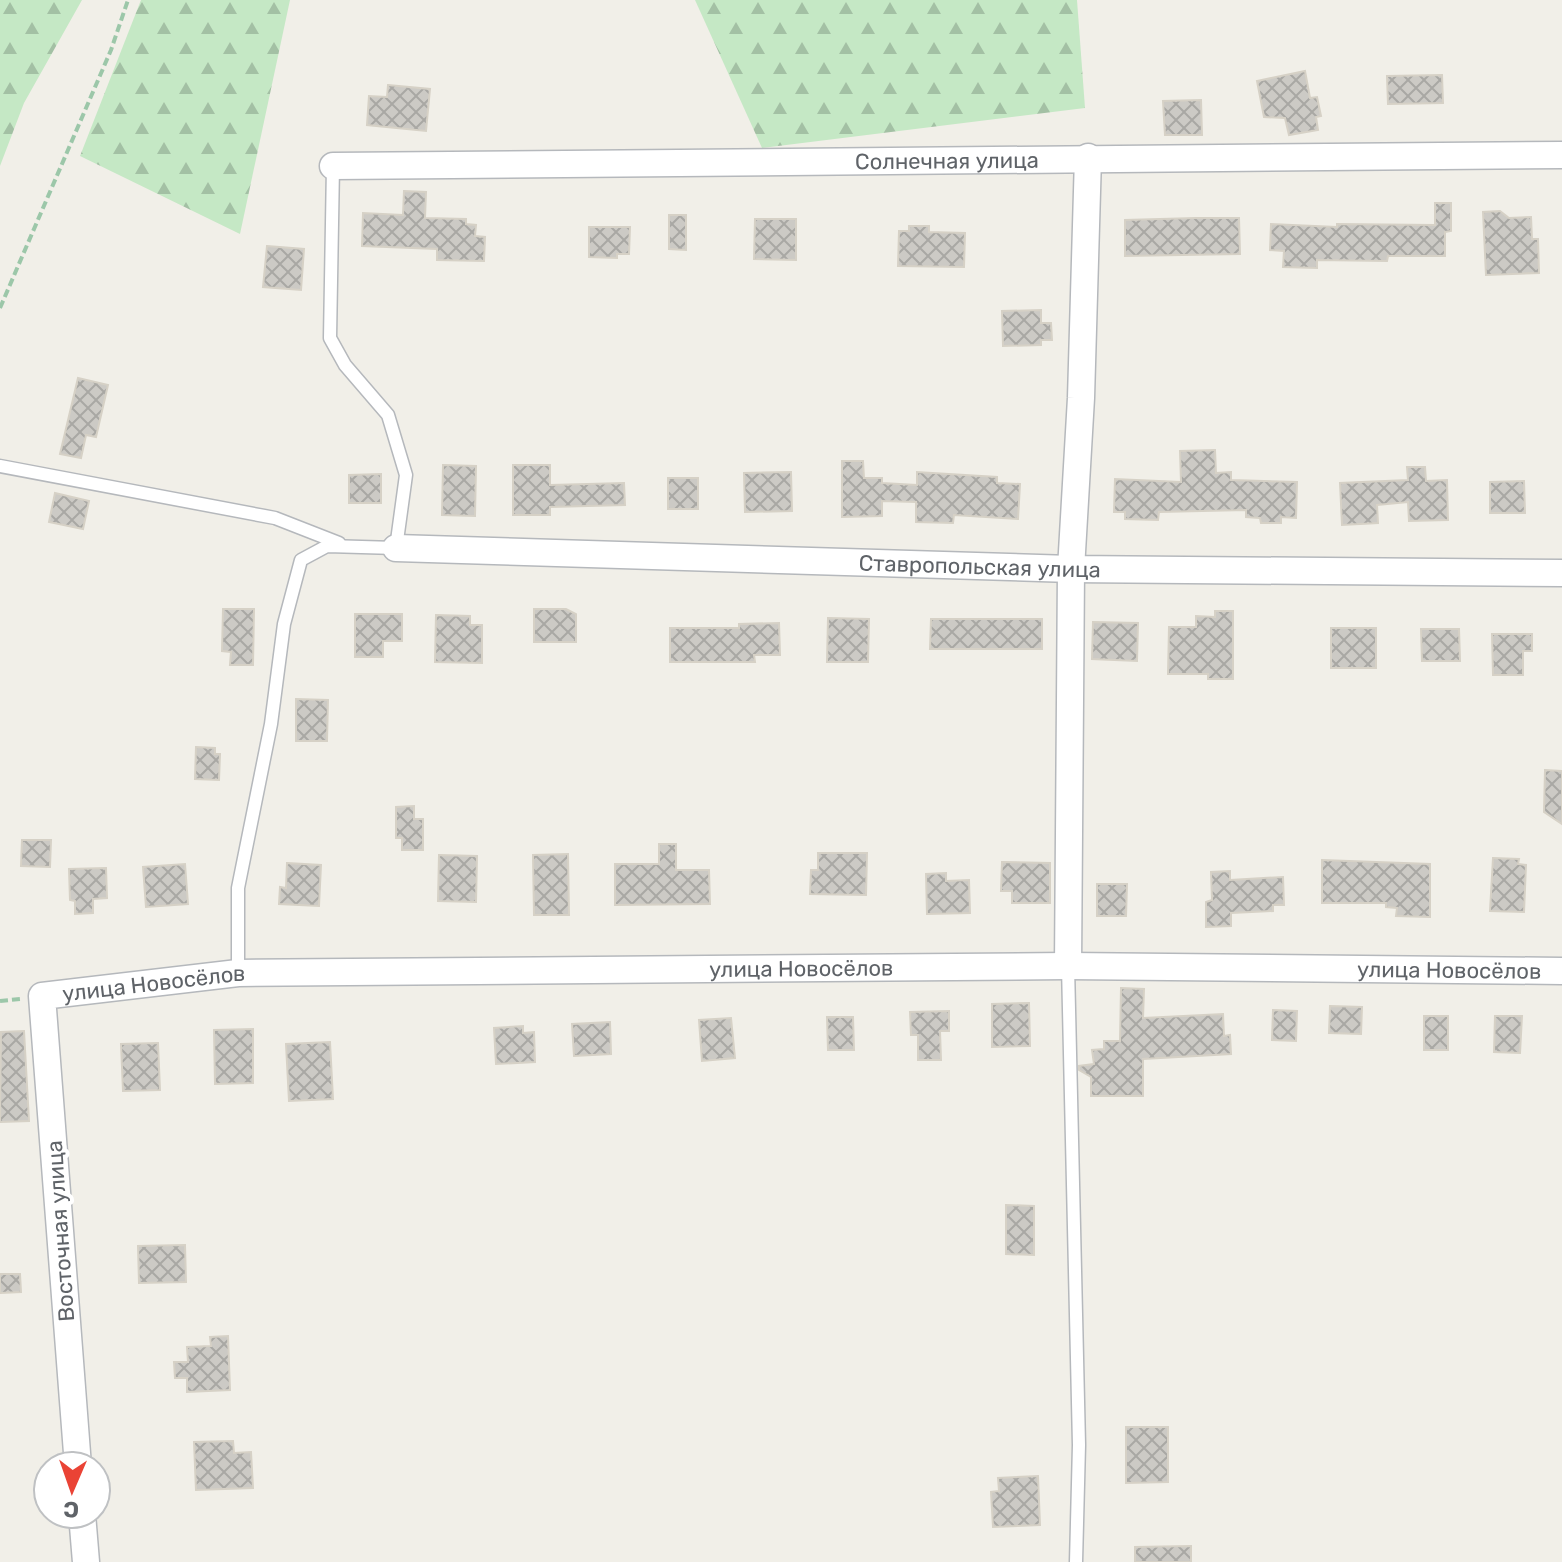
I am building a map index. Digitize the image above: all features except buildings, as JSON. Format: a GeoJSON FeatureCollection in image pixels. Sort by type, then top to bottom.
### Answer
{"type":"FeatureCollection","features":[{"type":"Feature","properties":{"kind":"street","name":"Солнечная улица"},"geometry":{"type":"LineString","coordinates":[[333,166],[1562,155]]}},
{"type":"Feature","properties":{"kind":"street"},"geometry":{"type":"LineString","coordinates":[[1068,966],[1071,569],[1081,398],[1088,157]]}},
{"type":"Feature","properties":{"kind":"street","name":"Ставропольская улица"},"geometry":{"type":"LineString","coordinates":[[396,548],[1071,569],[1562,573]]}},
{"type":"Feature","properties":{"kind":"street","name":"улица Новосёлов"},"geometry":{"type":"LineString","coordinates":[[42,996],[238,973],[1068,966],[1562,971]]}},
{"type":"Feature","properties":{"kind":"street","name":"Восточная улица"},"geometry":{"type":"LineString","coordinates":[[42,996],[77,1450]]}},
{"type":"Feature","properties":{"kind":"street"},"geometry":{"type":"LineString","coordinates":[[83,1530],[86,1562]]}},
{"type":"Feature","properties":{"kind":"lane"},"geometry":{"type":"LineString","coordinates":[[238,973],[238,888],[271,724],[284,624],[301,560],[327,546],[396,548],[406,475],[388,415],[345,365],[330,338],[333,166]]}},
{"type":"Feature","properties":{"kind":"lane"},"geometry":{"type":"LineString","coordinates":[[0,466],[275,518],[348,546]]}},
{"type":"Feature","properties":{"kind":"lane"},"geometry":{"type":"LineString","coordinates":[[1068,966],[1079,1445],[1076,1562]]}},
{"type":"Feature","properties":{"kind":"path"},"geometry":{"type":"LineString","coordinates":[[0,308],[111,50],[128,0]]}},
{"type":"Feature","properties":{"kind":"path"},"geometry":{"type":"LineString","coordinates":[[0,1005],[7,1000]]}},
{"type":"Feature","properties":{"kind":"green space"},"geometry":{"type":"Polygon","coordinates":[[[0,0],[82,0],[24,103],[0,166],[0,0]]]}},
{"type":"Feature","properties":{"kind":"green space"},"geometry":{"type":"Polygon","coordinates":[[[141,0],[290,0],[240,234],[80,156],[141,0]]]}},
{"type":"Feature","properties":{"kind":"green space"},"geometry":{"type":"Polygon","coordinates":[[[695,0],[1077,0],[1085,108],[762,148],[695,0]]]}}]}
